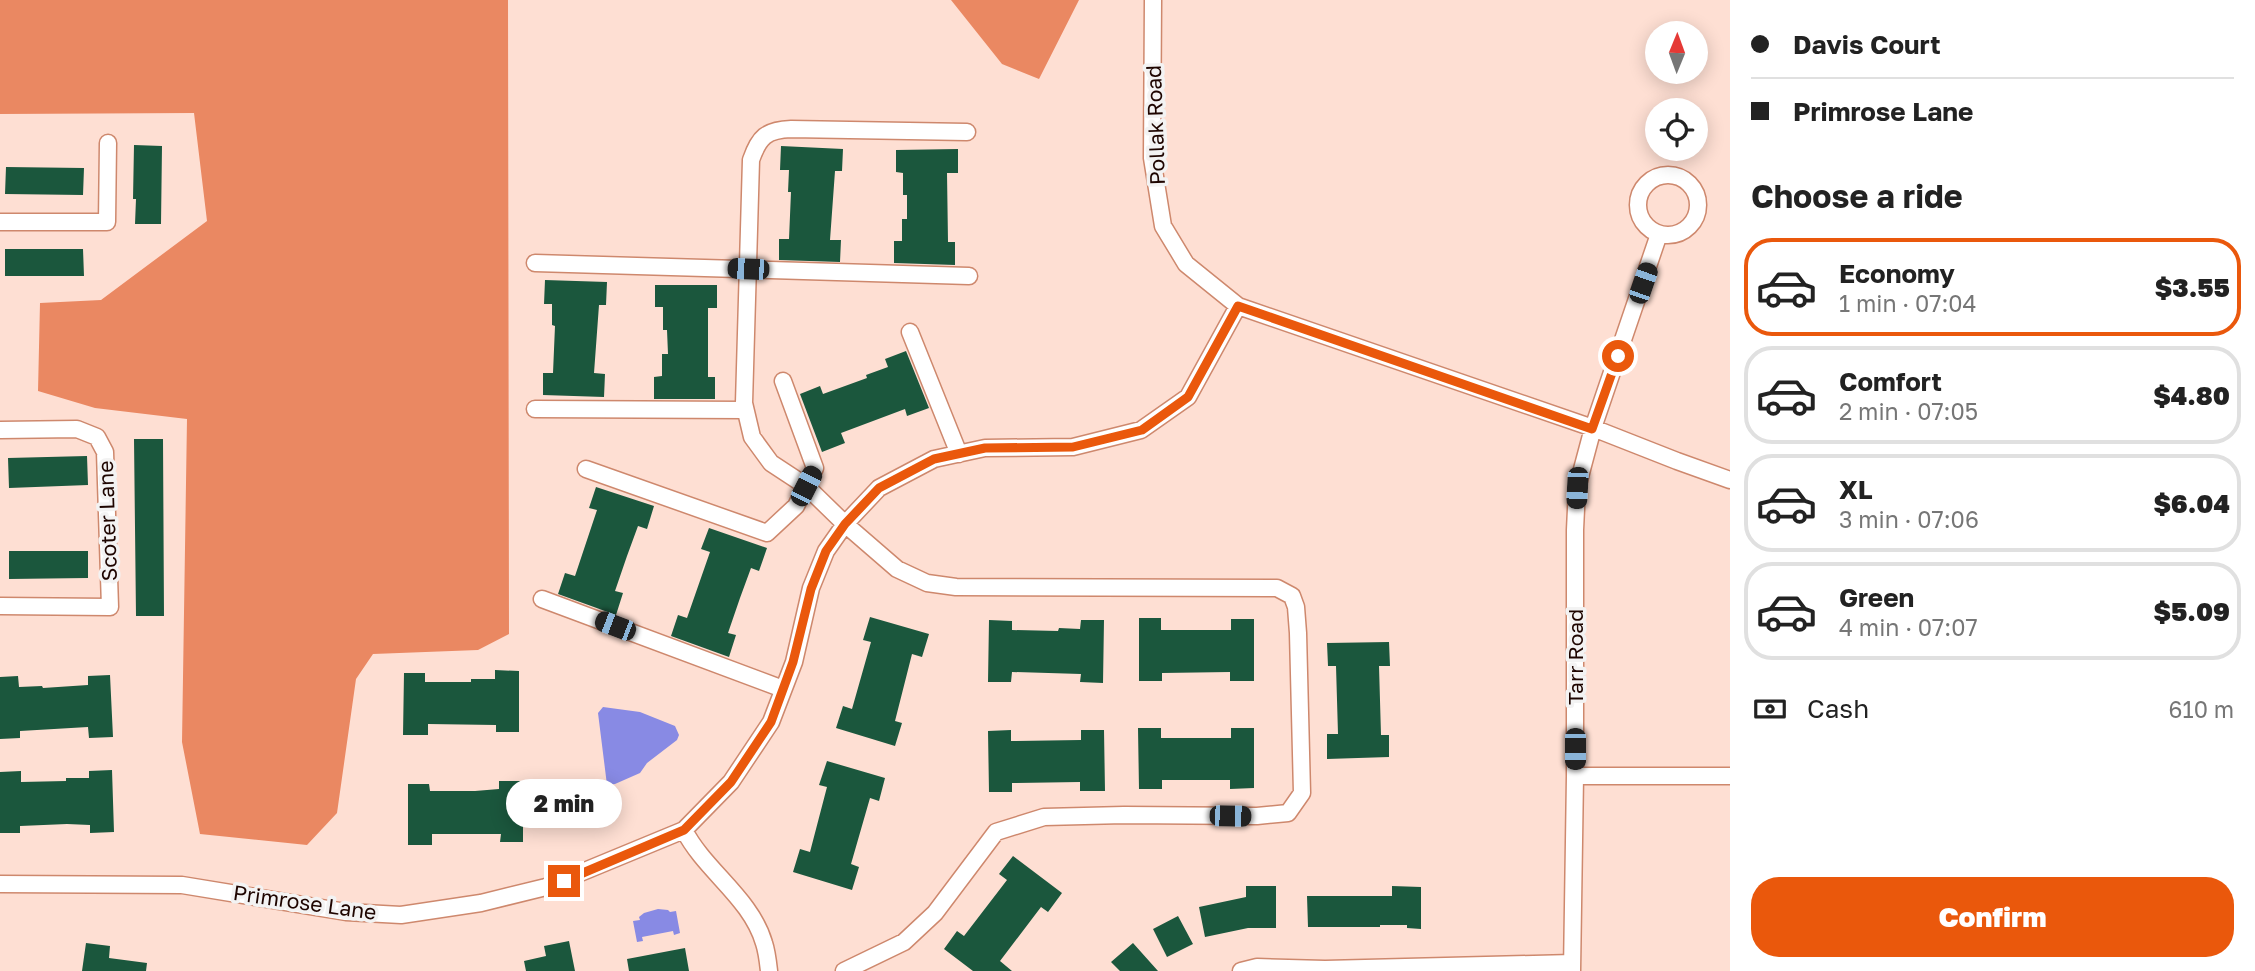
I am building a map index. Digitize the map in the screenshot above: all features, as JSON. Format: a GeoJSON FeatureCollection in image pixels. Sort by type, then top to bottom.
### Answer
{"type":"FeatureCollection","features":[{"type":"Feature","properties":{"kind":"street","name":"Pollak Road"},"geometry":{"type":"LineString","coordinates":[[1153,0],[1152,159],[1163,226],[1186,264],[1238,306],[1730,480]]}},
{"type":"Feature","properties":{"kind":"street"},"geometry":{"type":"LineString","coordinates":[[844,971],[904,942],[935,913],[996,832],[1044,817],[1257,816],[1288,813],[1302,793],[1298,633],[1296,607],[1292,596],[1277,588],[956,587],[927,583],[897,569],[806,486],[771,463],[752,437],[744,403],[751,160],[757,143],[774,130],[967,132]]}},
{"type":"Feature","properties":{"kind":"street"},"geometry":{"type":"LineString","coordinates":[[0,222],[107,222],[108,143]]}},
{"type":"Feature","properties":{"kind":"street","name":"Tarr Road"},"geometry":{"type":"LineString","coordinates":[[1572,967],[1577,488],[1592,429],[1660,234]]}},
{"type":"Feature","properties":{"kind":"street"},"geometry":{"type":"LineString","coordinates":[[535,263],[969,276]]}},
{"type":"Feature","properties":{"kind":"street","name":"Primrose Lane"},"geometry":{"type":"LineString","coordinates":[[0,884],[182,885],[346,912],[401,915],[481,902],[546,887],[684,830],[731,782],[771,722],[793,662],[811,589],[826,551],[845,524],[879,488],[934,459],[985,448],[1073,447],[1142,430],[1188,397],[1238,306]]}},
{"type":"Feature","properties":{"kind":"street"},"geometry":{"type":"LineString","coordinates":[[911,332],[958,454]]}},
{"type":"Feature","properties":{"kind":"street"},"geometry":{"type":"LineString","coordinates":[[586,469],[767,533],[796,506],[815,468],[783,381]]}},
{"type":"Feature","properties":{"kind":"street"},"geometry":{"type":"LineString","coordinates":[[535,409],[746,410]]}},
{"type":"Feature","properties":{"kind":"street","name":"Scoter Lane"},"geometry":{"type":"LineString","coordinates":[[0,430],[78,429],[97,437],[105,452],[110,607],[0,607]]}},
{"type":"Feature","properties":{"kind":"street"},"geometry":{"type":"LineString","coordinates":[[542,599],[783,690]]}},
{"type":"Feature","properties":{"kind":"street"},"geometry":{"type":"LineString","coordinates":[[1575,776],[1730,776]]}},
{"type":"Feature","properties":{"kind":"street"},"geometry":{"type":"LineString","coordinates":[[684,830],[691,845],[748,911],[764,942],[769,971]]}},
{"type":"Feature","properties":{"kind":"street"},"geometry":{"type":"LineString","coordinates":[[1241,971],[1257,967],[1325,970],[1572,967]]}},
{"type":"Feature","properties":{"kind":"shaded area"},"geometry":{"type":"Polygon","coordinates":[[[0,0],[508,0],[509,634],[478,650],[373,654],[356,679],[337,813],[307,845],[200,834],[182,742],[187,419],[95,408],[38,391],[40,303],[101,300],[207,221],[194,113],[0,114],[0,0]]]}},
{"type":"Feature","properties":{"kind":"shaded area"},"geometry":{"type":"Polygon","coordinates":[[[951,0],[1079,0],[1039,79],[1002,64],[951,0]]]}},
{"type":"Feature","properties":{"kind":"water"},"geometry":{"type":"Polygon","coordinates":[[[603,707],[640,712],[675,726],[679,735],[677,740],[647,763],[640,773],[607,785],[598,713],[603,707]]]}},
{"type":"Feature","properties":{"kind":"water"},"geometry":{"type":"Polygon","coordinates":[[[658,909],[676,911],[680,933],[674,935],[673,931],[642,937],[643,941],[637,942],[633,921],[640,920],[639,917],[644,913],[658,909]]]}},
{"type":"Feature","properties":{"kind":"building"},"geometry":{"type":"Polygon","coordinates":[[[134,145],[162,146],[161,224],[135,224],[134,145]]]}},
{"type":"Feature","properties":{"kind":"building"},"geometry":{"type":"Polygon","coordinates":[[[781,146],[843,149],[842,171],[835,171],[830,240],[841,240],[840,262],[779,260],[779,239],[789,239],[791,192],[788,192],[789,170],[780,170],[781,146]]]}},
{"type":"Feature","properties":{"kind":"building"},"geometry":{"type":"Polygon","coordinates":[[[958,149],[958,173],[947,173],[948,242],[955,242],[955,265],[894,263],[894,241],[902,241],[902,219],[907,219],[907,195],[903,195],[903,173],[896,172],[896,150],[958,149]]]}},
{"type":"Feature","properties":{"kind":"building"},"geometry":{"type":"Polygon","coordinates":[[[6,167],[84,168],[83,195],[5,194],[6,167]]]}},
{"type":"Feature","properties":{"kind":"building"},"geometry":{"type":"Polygon","coordinates":[[[5,249],[83,249],[84,276],[5,276],[5,249]]]}},
{"type":"Feature","properties":{"kind":"building"},"geometry":{"type":"Polygon","coordinates":[[[545,280],[607,282],[606,305],[599,305],[594,373],[605,374],[604,397],[543,395],[543,373],[553,373],[555,326],[552,325],[552,304],[544,304],[545,280]]]}},
{"type":"Feature","properties":{"kind":"building"},"geometry":{"type":"Polygon","coordinates":[[[655,285],[717,285],[717,308],[708,308],[708,377],[715,377],[715,399],[654,399],[654,377],[662,376],[662,354],[668,354],[667,330],[663,330],[663,307],[655,307],[655,285]]]}},
{"type":"Feature","properties":{"kind":"building"},"geometry":{"type":"Polygon","coordinates":[[[906,351],[929,408],[907,416],[905,409],[841,433],[845,443],[822,452],[800,394],[820,386],[823,394],[867,378],[866,375],[888,367],[885,359],[906,351]]]}},
{"type":"Feature","properties":{"kind":"building"},"geometry":{"type":"Polygon","coordinates":[[[134,439],[163,439],[164,616],[136,616],[134,439]]]}},
{"type":"Feature","properties":{"kind":"building"},"geometry":{"type":"Polygon","coordinates":[[[87,456],[88,485],[9,488],[8,458],[87,456]]]}},
{"type":"Feature","properties":{"kind":"building"},"geometry":{"type":"Polygon","coordinates":[[[596,487],[654,506],[647,529],[638,526],[627,556],[615,591],[623,593],[616,615],[558,594],[565,573],[575,576],[597,510],[589,508],[596,487]]]}},
{"type":"Feature","properties":{"kind":"building"},"geometry":{"type":"Polygon","coordinates":[[[709,528],[767,548],[759,571],[751,568],[740,598],[728,633],[736,635],[729,657],[671,636],[678,615],[687,618],[710,552],[701,549],[709,528]]]}},
{"type":"Feature","properties":{"kind":"building"},"geometry":{"type":"Polygon","coordinates":[[[9,551],[88,551],[88,578],[9,579],[9,551]]]}},
{"type":"Feature","properties":{"kind":"building"},"geometry":{"type":"Polygon","coordinates":[[[870,617],[929,634],[922,657],[912,654],[895,721],[902,723],[895,746],[836,728],[843,706],[852,709],[871,642],[863,640],[870,617]]]}},
{"type":"Feature","properties":{"kind":"building"},"geometry":{"type":"Polygon","coordinates":[[[1139,618],[1161,618],[1161,630],[1231,630],[1231,619],[1254,619],[1254,681],[1230,681],[1230,672],[1162,673],[1162,681],[1139,681],[1139,618]]]}},
{"type":"Feature","properties":{"kind":"building"},"geometry":{"type":"Polygon","coordinates":[[[989,620],[1012,621],[1012,630],[1058,631],[1059,628],[1080,629],[1081,620],[1104,620],[1103,683],[1080,682],[1081,674],[1012,672],[1011,682],[988,682],[989,620]]]}},
{"type":"Feature","properties":{"kind":"building"},"geometry":{"type":"Polygon","coordinates":[[[1389,642],[1390,666],[1379,666],[1381,735],[1389,735],[1389,757],[1327,759],[1327,734],[1338,734],[1336,666],[1328,666],[1327,643],[1389,642]]]}},
{"type":"Feature","properties":{"kind":"building"},"geometry":{"type":"Polygon","coordinates":[[[495,670],[519,671],[519,732],[496,732],[496,725],[428,724],[428,735],[403,735],[404,673],[425,673],[425,682],[471,682],[471,679],[495,679],[495,670]]]}},
{"type":"Feature","properties":{"kind":"building"},"geometry":{"type":"Polygon","coordinates":[[[110,675],[113,737],[89,738],[88,727],[20,731],[20,738],[0,739],[0,677],[18,676],[19,687],[43,688],[88,685],[88,676],[110,675]]]}},
{"type":"Feature","properties":{"kind":"building"},"geometry":{"type":"Polygon","coordinates":[[[1138,728],[1161,728],[1161,738],[1231,738],[1231,728],[1254,728],[1254,788],[1230,789],[1230,780],[1162,780],[1162,789],[1139,789],[1138,728]]]}},
{"type":"Feature","properties":{"kind":"building"},"geometry":{"type":"Polygon","coordinates":[[[1011,730],[1011,741],[1081,740],[1081,730],[1104,730],[1105,791],[1080,791],[1080,782],[1012,783],[1012,792],[989,792],[988,731],[1011,730]]]}},
{"type":"Feature","properties":{"kind":"building"},"geometry":{"type":"Polygon","coordinates":[[[827,761],[885,778],[879,801],[870,798],[851,864],[859,867],[852,890],[793,872],[800,849],[810,852],[827,787],[819,785],[827,761]]]}},
{"type":"Feature","properties":{"kind":"building"},"geometry":{"type":"Polygon","coordinates":[[[112,770],[114,832],[90,833],[90,825],[67,824],[20,826],[20,833],[0,833],[0,772],[21,771],[21,782],[89,778],[89,771],[112,770]]]}},
{"type":"Feature","properties":{"kind":"building"},"geometry":{"type":"Polygon","coordinates":[[[499,781],[523,781],[523,842],[500,842],[501,834],[432,834],[432,845],[408,845],[408,784],[429,784],[430,791],[475,791],[499,789],[499,781]]]}},
{"type":"Feature","properties":{"kind":"building"},"geometry":{"type":"Polygon","coordinates":[[[1013,856],[1062,893],[1048,912],[1041,907],[1000,961],[1012,971],[973,971],[944,949],[957,931],[964,936],[1007,880],[999,874],[1013,856]]]}},
{"type":"Feature","properties":{"kind":"building"},"geometry":{"type":"Polygon","coordinates":[[[1246,886],[1276,886],[1276,928],[1248,928],[1205,937],[1199,907],[1246,897],[1246,886]]]}},
{"type":"Feature","properties":{"kind":"building"},"geometry":{"type":"Polygon","coordinates":[[[1392,886],[1421,887],[1421,929],[1407,928],[1407,925],[1308,927],[1307,896],[1392,896],[1392,886]]]}},
{"type":"Feature","properties":{"kind":"building"},"geometry":{"type":"Polygon","coordinates":[[[1178,916],[1193,944],[1167,957],[1153,929],[1178,916]]]}},
{"type":"Feature","properties":{"kind":"building"},"geometry":{"type":"Polygon","coordinates":[[[569,941],[575,971],[526,971],[524,961],[546,956],[544,946],[569,941]]]}},
{"type":"Feature","properties":{"kind":"building"},"geometry":{"type":"Polygon","coordinates":[[[86,943],[110,946],[109,958],[147,963],[146,971],[82,971],[86,943]]]}},
{"type":"Feature","properties":{"kind":"building"},"geometry":{"type":"Polygon","coordinates":[[[1133,943],[1158,971],[1120,971],[1111,962],[1133,943]]]}},
{"type":"Feature","properties":{"kind":"building"},"geometry":{"type":"Polygon","coordinates":[[[685,948],[689,971],[629,971],[627,959],[685,948]]]}},
{"type":"Feature","properties":{"kind":"route"},"geometry":{"type":"LineString","coordinates":[[564,881],[684,830],[731,782],[771,722],[793,662],[811,589],[826,551],[845,524],[879,488],[934,459],[985,448],[1073,447],[1142,430],[1188,397],[1238,306],[1592,429],[1618,356]]}}]}
